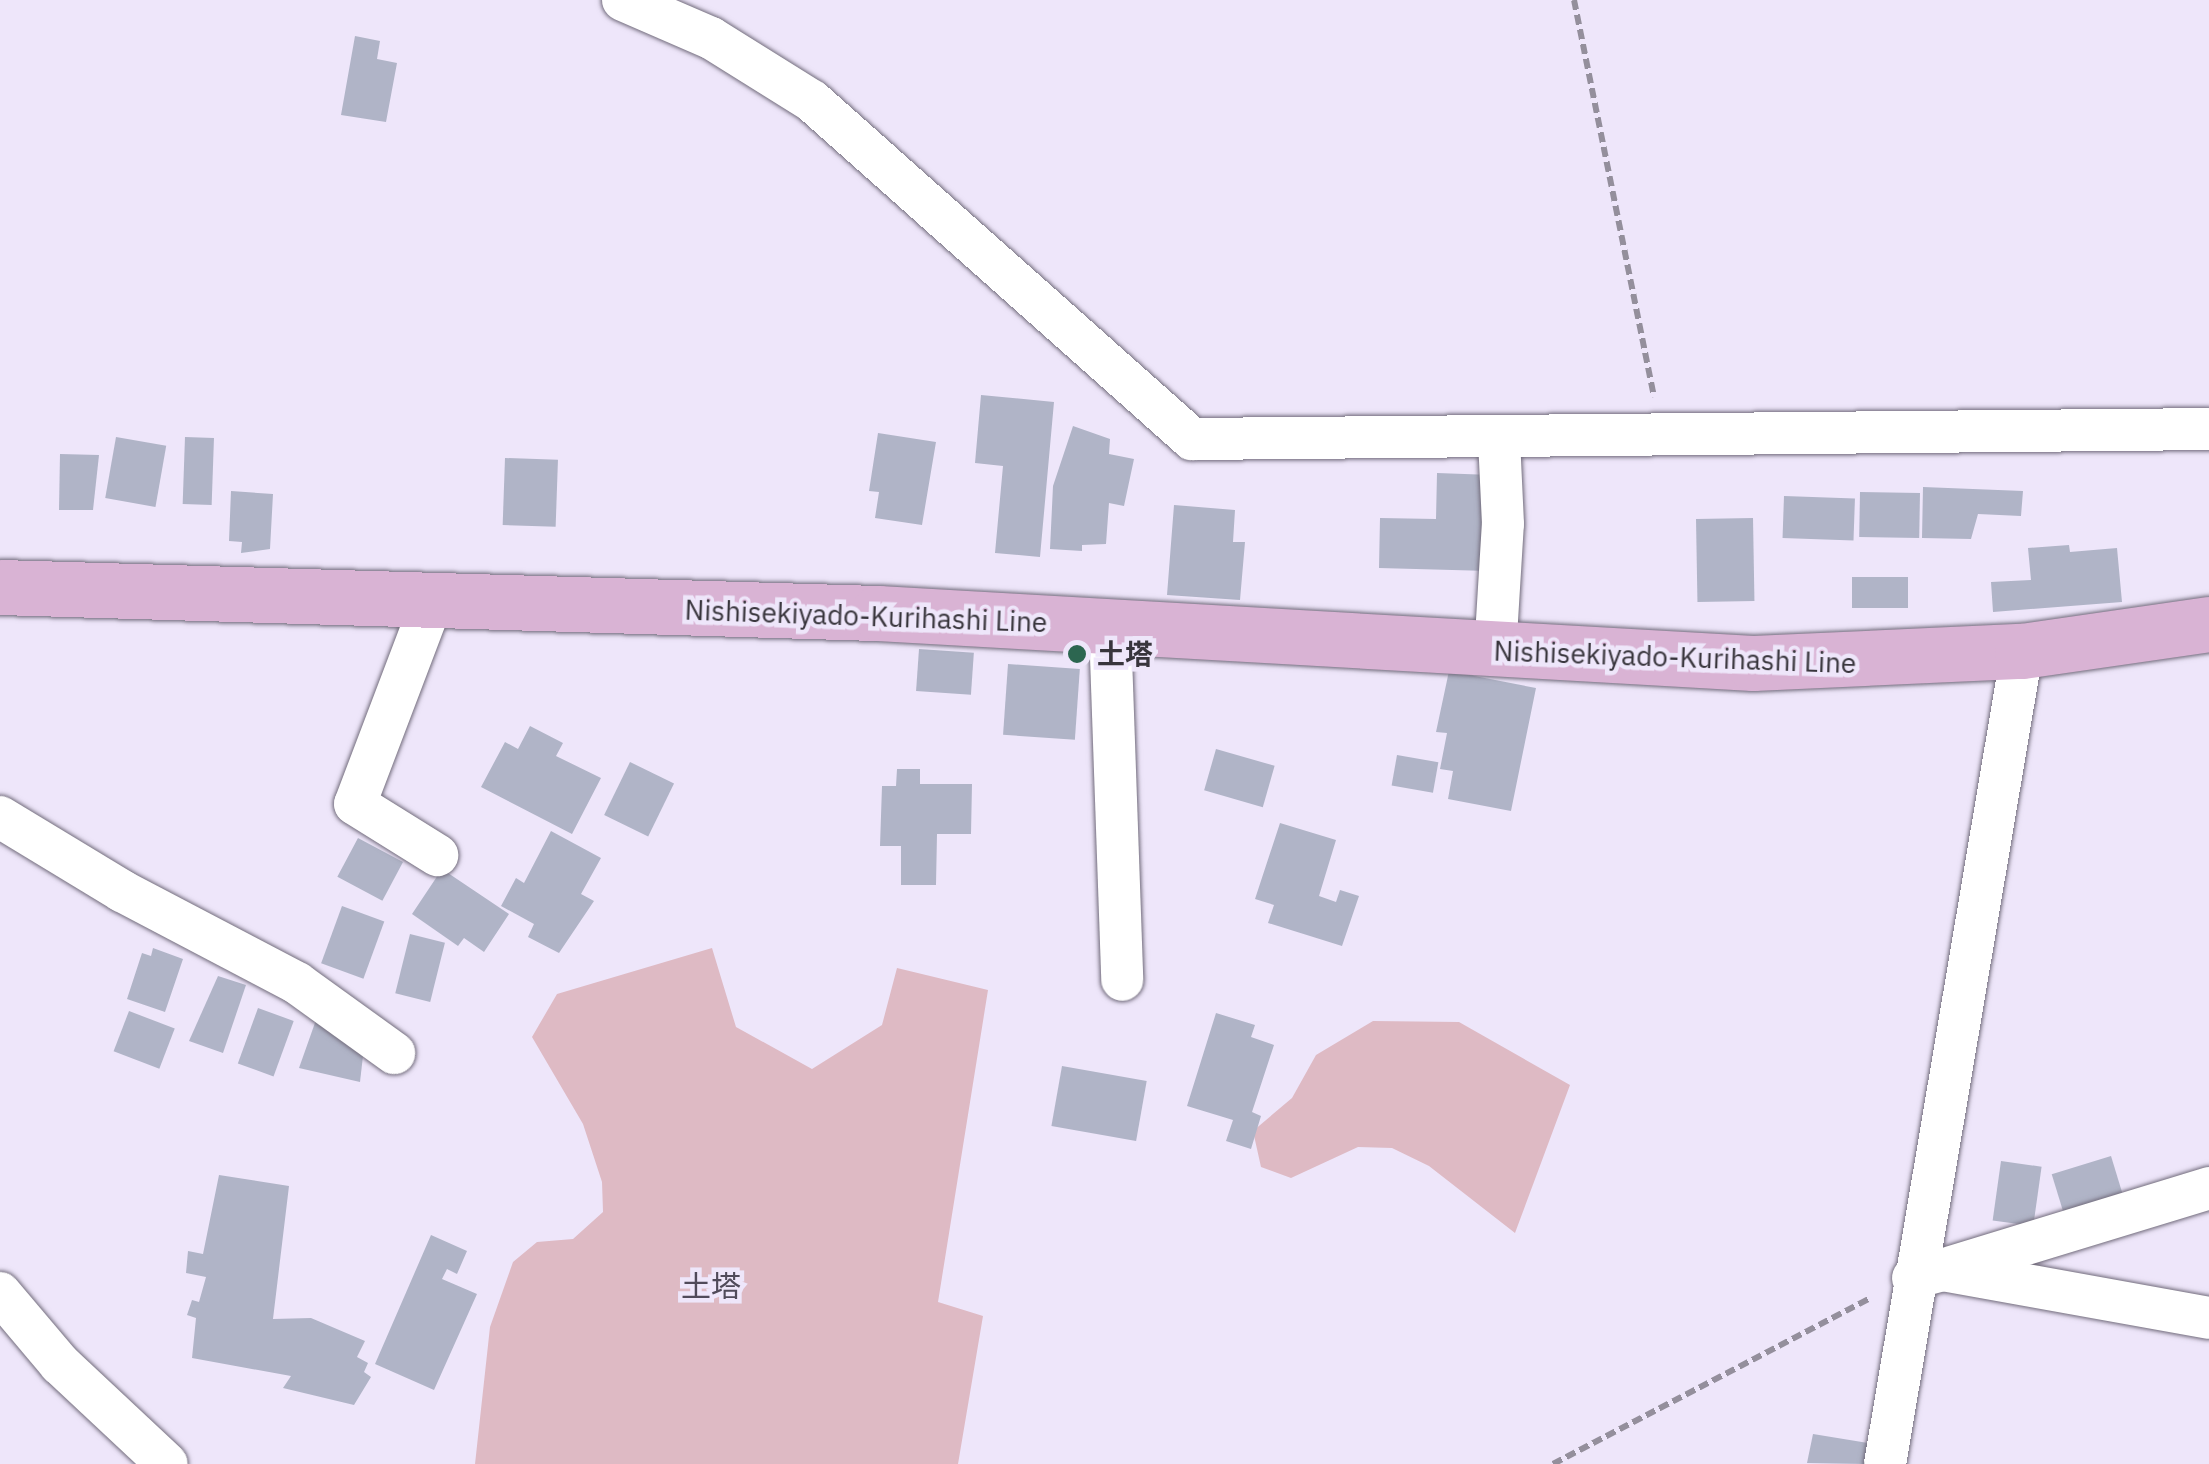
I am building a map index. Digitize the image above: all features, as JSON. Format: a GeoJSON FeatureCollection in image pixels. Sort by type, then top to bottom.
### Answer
{"type":"FeatureCollection","features":[{"type":"Feature","properties":{"kind":"main road","name":"Nishisekiyado-Kurihashi Line"},"geometry":{"type":"LineString","coordinates":[[0,587],[878,613],[1495,653],[1771,663],[2022,651],[2209,624]]}},
{"type":"Feature","properties":{"kind":"street"},"geometry":{"type":"LineString","coordinates":[[624,0],[711,38],[812,101],[1192,439],[1662,438],[2209,429]]}},
{"type":"Feature","properties":{"kind":"street"},"geometry":{"type":"LineString","coordinates":[[1495,653],[1502,524],[1499,438]]}},
{"type":"Feature","properties":{"kind":"street"},"geometry":{"type":"LineString","coordinates":[[434,599],[355,804],[438,855]]}},
{"type":"Feature","properties":{"kind":"street"},"geometry":{"type":"LineString","coordinates":[[1110,628],[1122,980]]}},
{"type":"Feature","properties":{"kind":"street"},"geometry":{"type":"LineString","coordinates":[[1884,1464],[1928,1274],[2022,651]]}},
{"type":"Feature","properties":{"kind":"street"},"geometry":{"type":"LineString","coordinates":[[0,817],[122,891],[297,983],[394,1052]]}},
{"type":"Feature","properties":{"kind":"street"},"geometry":{"type":"LineString","coordinates":[[1928,1274],[2209,1188]]}},
{"type":"Feature","properties":{"kind":"street"},"geometry":{"type":"LineString","coordinates":[[1928,1274],[2209,1318]]}},
{"type":"Feature","properties":{"kind":"street"},"geometry":{"type":"LineString","coordinates":[[0,1292],[60,1364],[167,1464]]}},
{"type":"Feature","properties":{"kind":"path"},"geometry":{"type":"LineString","coordinates":[[1574,0],[1662,438]]}},
{"type":"Feature","properties":{"kind":"path"},"geometry":{"type":"LineString","coordinates":[[1554,1464],[1928,1274]]}},
{"type":"Feature","properties":{"kind":"shaded area"},"geometry":{"type":"Polygon","coordinates":[[[712,948],[736,1027],[812,1069],[882,1025],[897,968],[988,990],[938,1302],[983,1316],[958,1464],[475,1464],[490,1327],[513,1262],[537,1242],[573,1239],[603,1212],[602,1182],[583,1124],[532,1037],[557,994],[712,948]]]}},
{"type":"Feature","properties":{"kind":"shaded area"},"geometry":{"type":"Polygon","coordinates":[[[1373,1021],[1459,1022],[1570,1085],[1515,1233],[1429,1166],[1392,1148],[1358,1147],[1291,1178],[1261,1167],[1253,1131],[1292,1098],[1316,1055],[1373,1021]]]}},
{"type":"Feature","properties":{"kind":"building"},"geometry":{"type":"Polygon","coordinates":[[[355,36],[380,41],[377,59],[397,63],[386,122],[341,115],[355,36]]]}},
{"type":"Feature","properties":{"kind":"building"},"geometry":{"type":"Polygon","coordinates":[[[981,395],[1054,402],[1040,557],[995,553],[1003,466],[975,463],[981,395]]]}},
{"type":"Feature","properties":{"kind":"building"},"geometry":{"type":"Polygon","coordinates":[[[1073,426],[1110,439],[1109,454],[1134,459],[1124,506],[1109,503],[1106,544],[1082,545],[1082,551],[1050,549],[1053,486],[1073,426]]]}},
{"type":"Feature","properties":{"kind":"building"},"geometry":{"type":"Polygon","coordinates":[[[878,433],[936,442],[922,525],[875,518],[879,492],[869,491],[878,433]]]}},
{"type":"Feature","properties":{"kind":"building"},"geometry":{"type":"Polygon","coordinates":[[[116,437],[166,446],[155,507],[105,498],[116,437]]]}},
{"type":"Feature","properties":{"kind":"building"},"geometry":{"type":"Polygon","coordinates":[[[185,437],[214,438],[212,505],[183,504],[185,437]]]}},
{"type":"Feature","properties":{"kind":"building"},"geometry":{"type":"Polygon","coordinates":[[[60,454],[99,455],[93,510],[59,510],[60,454]]]}},
{"type":"Feature","properties":{"kind":"building"},"geometry":{"type":"Polygon","coordinates":[[[505,458],[558,460],[556,527],[503,525],[505,458]]]}},
{"type":"Feature","properties":{"kind":"building"},"geometry":{"type":"Polygon","coordinates":[[[1437,473],[1492,475],[1489,571],[1379,568],[1380,518],[1436,519],[1437,473]]]}},
{"type":"Feature","properties":{"kind":"building"},"geometry":{"type":"Polygon","coordinates":[[[1923,487],[2023,491],[2021,516],[1978,514],[1971,539],[1922,538],[1923,487]]]}},
{"type":"Feature","properties":{"kind":"building"},"geometry":{"type":"Polygon","coordinates":[[[231,491],[273,494],[270,549],[241,553],[242,542],[229,541],[231,491]]]}},
{"type":"Feature","properties":{"kind":"building"},"geometry":{"type":"Polygon","coordinates":[[[1860,492],[1920,493],[1919,538],[1859,537],[1860,492]]]}},
{"type":"Feature","properties":{"kind":"building"},"geometry":{"type":"Polygon","coordinates":[[[1784,496],[1855,498],[1853,540],[1783,538],[1784,496]]]}},
{"type":"Feature","properties":{"kind":"building"},"geometry":{"type":"Polygon","coordinates":[[[1174,505],[1235,510],[1233,542],[1245,542],[1240,600],[1167,595],[1174,505]]]}},
{"type":"Feature","properties":{"kind":"building"},"geometry":{"type":"Polygon","coordinates":[[[1753,518],[1754,601],[1697,602],[1696,519],[1753,518]]]}},
{"type":"Feature","properties":{"kind":"building"},"geometry":{"type":"Polygon","coordinates":[[[2069,545],[2070,552],[2117,548],[2122,602],[1993,612],[1991,582],[2031,580],[2028,548],[2069,545]]]}},
{"type":"Feature","properties":{"kind":"building"},"geometry":{"type":"Polygon","coordinates":[[[1852,577],[1908,577],[1908,608],[1852,608],[1852,577]]]}},
{"type":"Feature","properties":{"kind":"building"},"geometry":{"type":"Polygon","coordinates":[[[919,649],[974,653],[971,695],[916,691],[919,649]]]}},
{"type":"Feature","properties":{"kind":"building"},"geometry":{"type":"Polygon","coordinates":[[[1008,664],[1080,669],[1075,740],[1003,735],[1008,664]]]}},
{"type":"Feature","properties":{"kind":"building"},"geometry":{"type":"Polygon","coordinates":[[[1449,671],[1536,688],[1511,811],[1448,799],[1453,771],[1440,769],[1447,733],[1436,732],[1449,671]]]}},
{"type":"Feature","properties":{"kind":"building"},"geometry":{"type":"Polygon","coordinates":[[[530,726],[563,743],[556,756],[601,778],[572,834],[481,787],[505,742],[518,749],[530,726]]]}},
{"type":"Feature","properties":{"kind":"building"},"geometry":{"type":"Polygon","coordinates":[[[1216,749],[1275,766],[1263,807],[1204,790],[1216,749]]]}},
{"type":"Feature","properties":{"kind":"building"},"geometry":{"type":"Polygon","coordinates":[[[1397,755],[1438,762],[1433,793],[1392,786],[1397,755]]]}},
{"type":"Feature","properties":{"kind":"building"},"geometry":{"type":"Polygon","coordinates":[[[630,762],[674,783],[648,837],[604,815],[630,762]]]}},
{"type":"Feature","properties":{"kind":"building"},"geometry":{"type":"Polygon","coordinates":[[[897,769],[920,769],[920,784],[972,784],[971,834],[937,834],[936,885],[901,885],[901,846],[880,846],[882,786],[896,786],[897,769]]]}},
{"type":"Feature","properties":{"kind":"building"},"geometry":{"type":"Polygon","coordinates":[[[1280,823],[1336,840],[1319,896],[1336,902],[1340,890],[1359,896],[1342,946],[1268,923],[1274,905],[1255,899],[1280,823]]]}},
{"type":"Feature","properties":{"kind":"building"},"geometry":{"type":"Polygon","coordinates":[[[551,831],[601,858],[581,894],[594,901],[559,953],[528,937],[534,924],[501,906],[516,878],[524,883],[551,831]]]}},
{"type":"Feature","properties":{"kind":"building"},"geometry":{"type":"Polygon","coordinates":[[[358,838],[403,862],[382,901],[337,877],[358,838]]]}},
{"type":"Feature","properties":{"kind":"building"},"geometry":{"type":"Polygon","coordinates":[[[442,869],[509,914],[484,952],[464,938],[458,946],[412,914],[442,869]]]}},
{"type":"Feature","properties":{"kind":"building"},"geometry":{"type":"Polygon","coordinates":[[[342,906],[384,921],[363,979],[321,963],[342,906]]]}},
{"type":"Feature","properties":{"kind":"building"},"geometry":{"type":"Polygon","coordinates":[[[410,934],[445,943],[430,1002],[395,993],[410,934]]]}},
{"type":"Feature","properties":{"kind":"building"},"geometry":{"type":"Polygon","coordinates":[[[153,948],[183,959],[165,1012],[127,999],[142,953],[151,956],[153,948]]]}},
{"type":"Feature","properties":{"kind":"building"},"geometry":{"type":"Polygon","coordinates":[[[218,976],[246,985],[223,1053],[189,1041],[218,976]]]}},
{"type":"Feature","properties":{"kind":"building"},"geometry":{"type":"Polygon","coordinates":[[[258,1008],[294,1021],[274,1076],[238,1063],[258,1008]]]}},
{"type":"Feature","properties":{"kind":"building"},"geometry":{"type":"Polygon","coordinates":[[[129,1011],[175,1029],[159,1069],[114,1051],[129,1011]]]}},
{"type":"Feature","properties":{"kind":"building"},"geometry":{"type":"Polygon","coordinates":[[[1216,1013],[1255,1025],[1251,1037],[1274,1045],[1252,1112],[1261,1116],[1251,1149],[1226,1141],[1233,1120],[1187,1106],[1216,1013]]]}},
{"type":"Feature","properties":{"kind":"building"},"geometry":{"type":"Polygon","coordinates":[[[316,1020],[364,1047],[360,1082],[299,1068],[316,1020]]]}},
{"type":"Feature","properties":{"kind":"building"},"geometry":{"type":"Polygon","coordinates":[[[1062,1066],[1147,1081],[1136,1141],[1051,1126],[1062,1066]]]}},
{"type":"Feature","properties":{"kind":"building"},"geometry":{"type":"Polygon","coordinates":[[[2111,1156],[2123,1196],[2064,1214],[2052,1174],[2111,1156]]]}},
{"type":"Feature","properties":{"kind":"building"},"geometry":{"type":"Polygon","coordinates":[[[2001,1161],[2042,1167],[2033,1226],[1993,1220],[2001,1161]]]}},
{"type":"Feature","properties":{"kind":"building"},"geometry":{"type":"Polygon","coordinates":[[[219,1175],[289,1186],[273,1319],[311,1318],[365,1341],[357,1357],[368,1363],[364,1372],[371,1377],[354,1405],[283,1388],[291,1376],[192,1358],[196,1318],[187,1315],[192,1300],[199,1302],[206,1277],[186,1273],[188,1251],[203,1254],[219,1175]]]}},
{"type":"Feature","properties":{"kind":"building"},"geometry":{"type":"Polygon","coordinates":[[[431,1235],[467,1251],[457,1274],[447,1269],[442,1279],[477,1294],[434,1390],[375,1364],[431,1235]]]}},
{"type":"Feature","properties":{"kind":"building"},"geometry":{"type":"Polygon","coordinates":[[[1813,1434],[1868,1443],[1865,1464],[1807,1463],[1813,1434]]]}},
{"type":"Feature","properties":{"kind":"place","name":"土塔"},"geometry":{"type":"Point","coordinates":[1077,654]}},
{"type":"Feature","properties":{"kind":"district","name":"土塔"},"geometry":{"type":"Point","coordinates":[711,1286]}}]}
